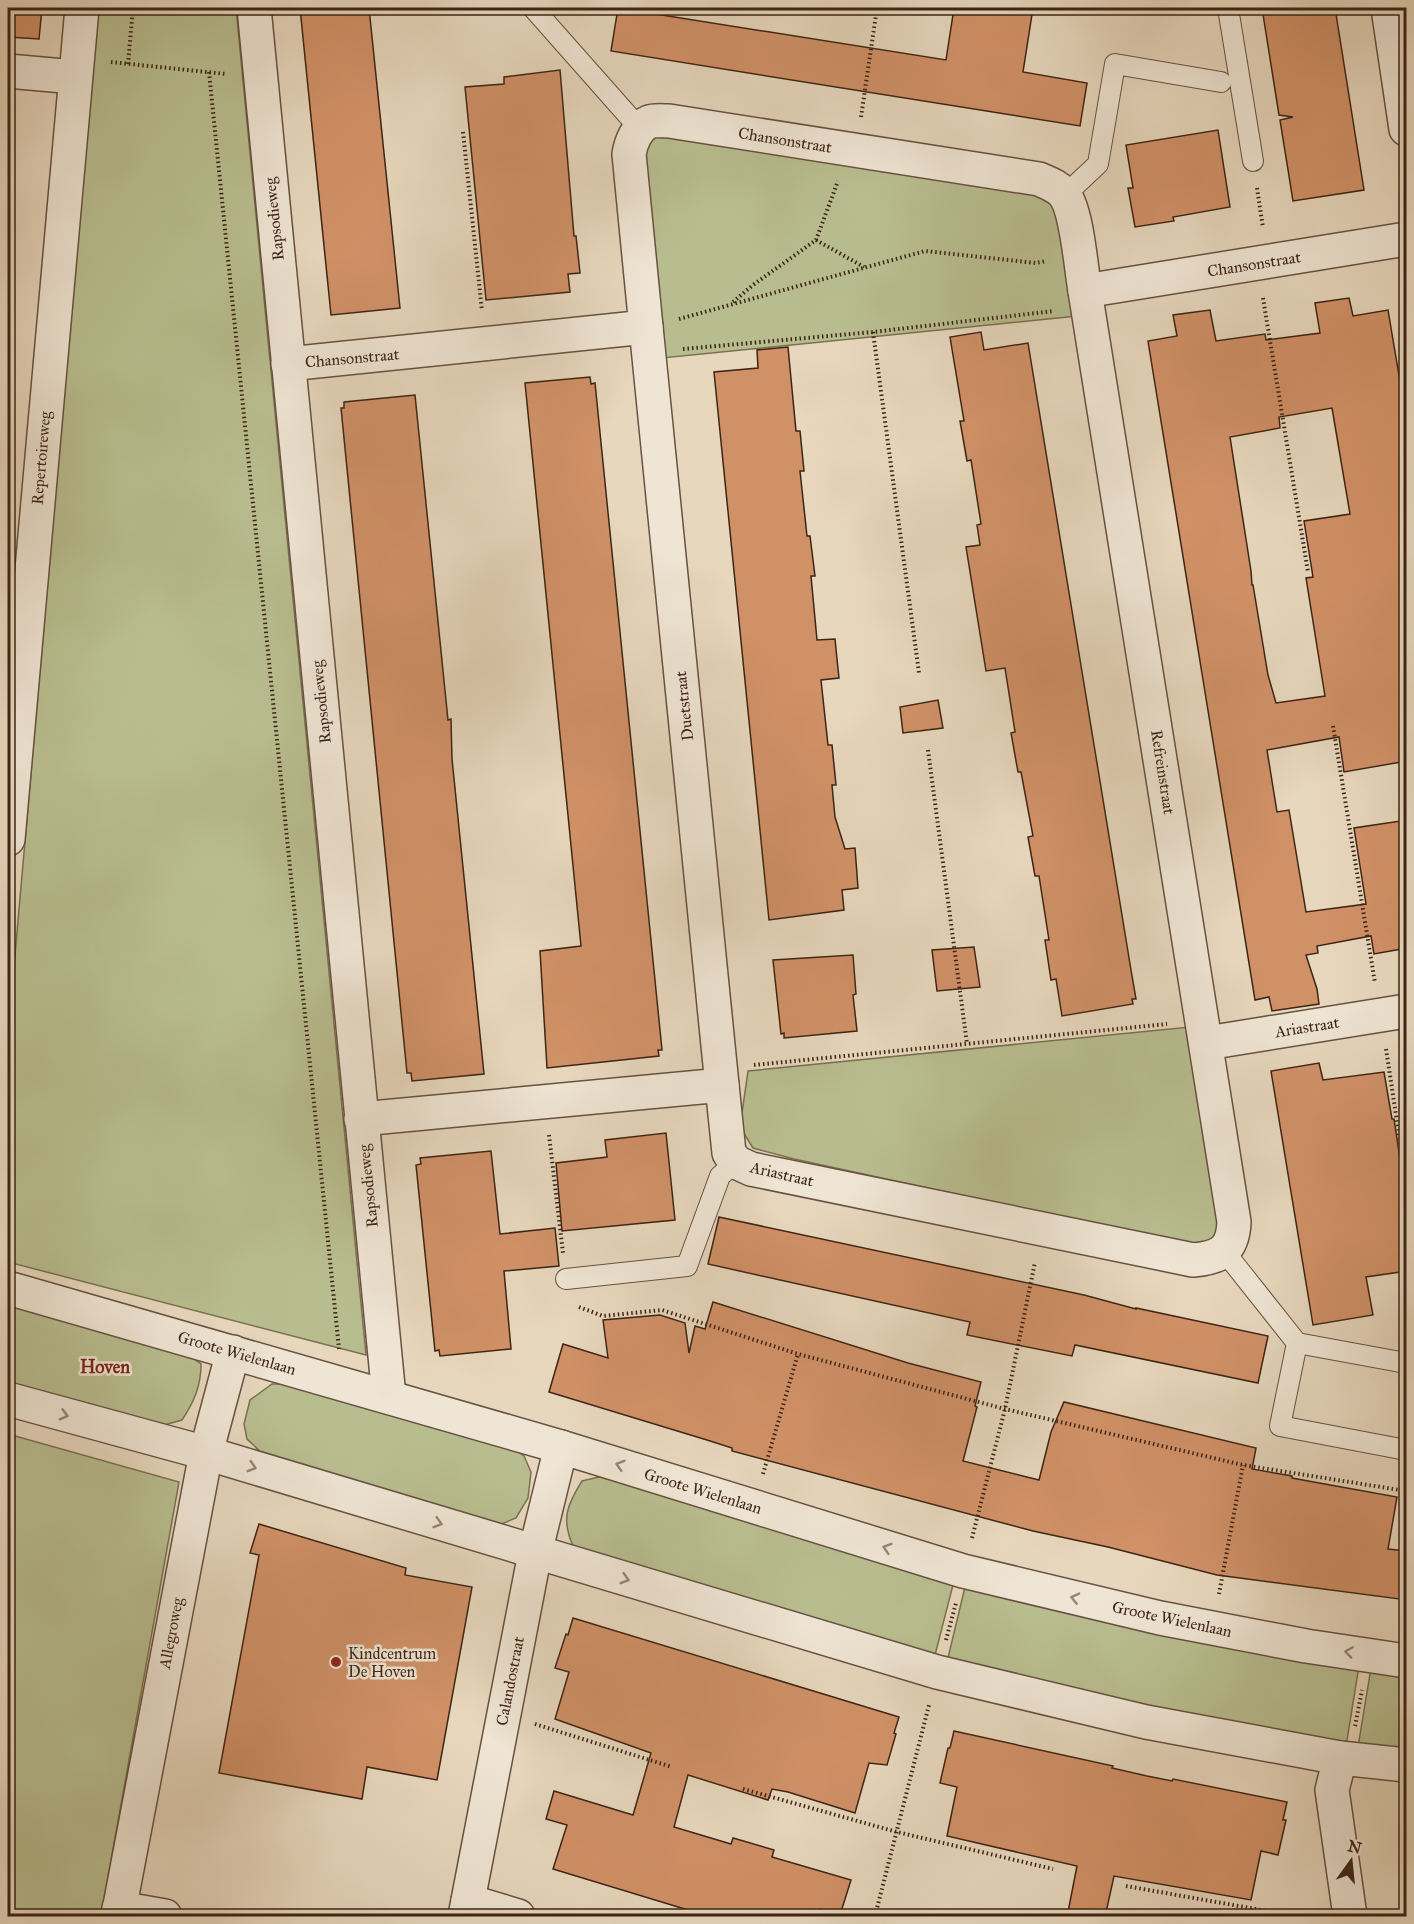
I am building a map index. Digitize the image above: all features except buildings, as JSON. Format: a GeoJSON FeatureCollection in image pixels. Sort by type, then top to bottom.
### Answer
{"type":"FeatureCollection","features":[{"type":"Feature","properties":{"kind":"street","name":"Repertoireweg"},"geometry":{"type":"LineString","coordinates":[[8,839],[10,773],[82,8]]}},
{"type":"Feature","properties":{"kind":"street","name":"Rapsodieweg"},"geometry":{"type":"LineString","coordinates":[[254,8],[389,1397]]}},
{"type":"Feature","properties":{"kind":"street"},"geometry":{"type":"LineString","coordinates":[[1388,8],[1407,129]]}},
{"type":"Feature","properties":{"kind":"street"},"geometry":{"type":"LineString","coordinates":[[8,71],[76,68]]}},
{"type":"Feature","properties":{"kind":"street","name":"Chansonstraat"},"geometry":{"type":"LineString","coordinates":[[640,129],[650,122],[669,121],[1039,179],[1054,185],[1065,195]]}},
{"type":"Feature","properties":{"kind":"street"},"geometry":{"type":"LineString","coordinates":[[640,129],[631,141],[629,154],[648,340]]}},
{"type":"Feature","properties":{"kind":"street"},"geometry":{"type":"LineString","coordinates":[[1065,195],[1072,211],[1086,299]]}},
{"type":"Feature","properties":{"kind":"street","name":"Chansonstraat"},"geometry":{"type":"LineString","coordinates":[[1086,299],[1263,262],[1407,239]]}},
{"type":"Feature","properties":{"kind":"street","name":"Refreinstraat"},"geometry":{"type":"LineString","coordinates":[[1086,299],[1234,1222],[1234,1236],[1224,1251]]}},
{"type":"Feature","properties":{"kind":"street","name":"Chansonstraat"},"geometry":{"type":"LineString","coordinates":[[288,363],[485,345],[648,340]]}},
{"type":"Feature","properties":{"kind":"street","name":"Duetstraat"},"geometry":{"type":"LineString","coordinates":[[648,340],[721,1077]]}},
{"type":"Feature","properties":{"kind":"street","name":"Ariastraat"},"geometry":{"type":"LineString","coordinates":[[1205,1032],[1393,1013]]}},
{"type":"Feature","properties":{"kind":"street"},"geometry":{"type":"LineString","coordinates":[[362,1119],[545,1102],[721,1077]]}},
{"type":"Feature","properties":{"kind":"street","name":"Ariastraat"},"geometry":{"type":"LineString","coordinates":[[721,1077],[729,1153],[736,1162],[751,1169],[1193,1260],[1210,1258],[1224,1251]]}},
{"type":"Feature","properties":{"kind":"street","name":"Groote Wielenlaan"},"geometry":{"type":"LineString","coordinates":[[8,1288],[561,1447],[754,1506],[962,1577],[1306,1646],[1407,1661]]}},
{"type":"Feature","properties":{"kind":"street","name":"Allegroweg"},"geometry":{"type":"LineString","coordinates":[[119,1912],[206,1453],[232,1352]]}},
{"type":"Feature","properties":{"kind":"street"},"geometry":{"type":"LineString","coordinates":[[8,1399],[206,1453],[536,1552],[1146,1722],[1347,1747],[1407,1765]]}},
{"type":"Feature","properties":{"kind":"street","name":"Calandostraat"},"geometry":{"type":"LineString","coordinates":[[466,1909],[536,1552],[561,1447]]}},
{"type":"Feature","properties":{"kind":"street"},"geometry":{"type":"LineString","coordinates":[[1347,1747],[1332,1790],[1350,1917]]}},
{"type":"Feature","properties":{"kind":"street"},"geometry":{"type":"LineString","coordinates":[[466,1909],[518,1917]]}},
{"type":"Feature","properties":{"kind":"street"},"geometry":{"type":"LineString","coordinates":[[119,1912],[165,1917]]}},
{"type":"Feature","properties":{"kind":"lane"},"geometry":{"type":"LineString","coordinates":[[533,8],[640,129]]}},
{"type":"Feature","properties":{"kind":"lane"},"geometry":{"type":"LineString","coordinates":[[1228,8],[1253,161]]}},
{"type":"Feature","properties":{"kind":"lane"},"geometry":{"type":"LineString","coordinates":[[1065,195],[1098,164],[1115,64],[1221,82]]}},
{"type":"Feature","properties":{"kind":"lane"},"geometry":{"type":"LineString","coordinates":[[566,1279],[687,1266],[720,1176],[736,1162]]}},
{"type":"Feature","properties":{"kind":"lane"},"geometry":{"type":"LineString","coordinates":[[1224,1251],[1297,1343],[1407,1363]]}},
{"type":"Feature","properties":{"kind":"lane"},"geometry":{"type":"LineString","coordinates":[[1297,1343],[1280,1426],[1407,1450]]}},
{"type":"Feature","properties":{"kind":"path"},"geometry":{"type":"LineString","coordinates":[[128,64],[133,8]]}},
{"type":"Feature","properties":{"kind":"path"},"geometry":{"type":"LineString","coordinates":[[732,303],[753,285],[816,240],[843,166],[856,152],[878,8]]}},
{"type":"Feature","properties":{"kind":"path"},"geometry":{"type":"LineString","coordinates":[[76,68],[128,64],[260,78]]}},
{"type":"Feature","properties":{"kind":"path"},"geometry":{"type":"LineString","coordinates":[[209,72],[343,1383]]}},
{"type":"Feature","properties":{"kind":"path"},"geometry":{"type":"LineString","coordinates":[[463,132],[485,345]]}},
{"type":"Feature","properties":{"kind":"path"},"geometry":{"type":"LineString","coordinates":[[1253,161],[1263,262],[1308,572]]}},
{"type":"Feature","properties":{"kind":"path"},"geometry":{"type":"LineString","coordinates":[[816,240],[865,267]]}},
{"type":"Feature","properties":{"kind":"path"},"geometry":{"type":"LineString","coordinates":[[648,340],[732,303],[926,251],[1036,263],[1079,257]]}},
{"type":"Feature","properties":{"kind":"path"},"geometry":{"type":"LineString","coordinates":[[648,340],[873,332],[1086,299]]}},
{"type":"Feature","properties":{"kind":"path"},"geometry":{"type":"LineString","coordinates":[[873,332],[919,673]]}},
{"type":"Feature","properties":{"kind":"path"},"geometry":{"type":"LineString","coordinates":[[1333,726],[1393,1013],[1407,1180]]}},
{"type":"Feature","properties":{"kind":"path"},"geometry":{"type":"LineString","coordinates":[[928,750],[967,1044]]}},
{"type":"Feature","properties":{"kind":"path"},"geometry":{"type":"LineString","coordinates":[[721,1077],[967,1044],[1205,1032]]}},
{"type":"Feature","properties":{"kind":"path"},"geometry":{"type":"LineString","coordinates":[[545,1102],[569,1304],[603,1316],[662,1310],[798,1354],[1005,1409],[1243,1465],[1407,1491]]}},
{"type":"Feature","properties":{"kind":"path"},"geometry":{"type":"LineString","coordinates":[[875,1917],[1005,1409],[1042,1229]]}},
{"type":"Feature","properties":{"kind":"path"},"geometry":{"type":"LineString","coordinates":[[754,1506],[798,1354]]}},
{"type":"Feature","properties":{"kind":"path"},"geometry":{"type":"LineString","coordinates":[[1213,1628],[1243,1465]]}},
{"type":"Feature","properties":{"kind":"path"},"geometry":{"type":"LineString","coordinates":[[1347,1747],[1362,1690]]}},
{"type":"Feature","properties":{"kind":"path"},"geometry":{"type":"LineString","coordinates":[[504,1717],[526,1721],[672,1767]]}},
{"type":"Feature","properties":{"kind":"path"},"geometry":{"type":"LineString","coordinates":[[743,1789],[897,1832],[1053,1869]]}},
{"type":"Feature","properties":{"kind":"path"},"geometry":{"type":"LineString","coordinates":[[1126,1886],[1295,1917]]}},
{"type":"Feature","properties":{"kind":"green space"},"geometry":{"type":"Polygon","coordinates":[[[98,8],[236,8],[366,1355],[8,1262],[8,1035],[98,8]]]}},
{"type":"Feature","properties":{"kind":"green space"},"geometry":{"type":"Polygon","coordinates":[[[667,135],[1043,194],[1058,209],[1077,316],[662,358],[641,153],[650,139],[667,135]]]}},
{"type":"Feature","properties":{"kind":"green space"},"geometry":{"type":"Polygon","coordinates":[[[1190,1027],[1222,1218],[1214,1239],[1201,1247],[794,1159],[753,1148],[740,1127],[748,1071],[1190,1027]]]}},
{"type":"Feature","properties":{"kind":"green space"},"geometry":{"type":"Polygon","coordinates":[[[8,1300],[177,1347],[201,1364],[196,1394],[182,1420],[157,1427],[8,1386],[8,1300]]]}},
{"type":"Feature","properties":{"kind":"green space"},"geometry":{"type":"Polygon","coordinates":[[[272,1384],[303,1384],[512,1448],[524,1456],[531,1472],[528,1498],[516,1518],[494,1527],[265,1456],[247,1439],[244,1424],[250,1400],[272,1384]]]}},
{"type":"Feature","properties":{"kind":"green space"},"geometry":{"type":"Polygon","coordinates":[[[8,1434],[179,1482],[101,1916],[8,1916],[8,1434]]]}},
{"type":"Feature","properties":{"kind":"green space"},"geometry":{"type":"Polygon","coordinates":[[[599,1477],[610,1478],[781,1532],[954,1581],[934,1659],[573,1546],[567,1528],[569,1505],[582,1481],[599,1477]]]}},
{"type":"Feature","properties":{"kind":"green space"},"geometry":{"type":"Polygon","coordinates":[[[966,1583],[1359,1666],[1346,1746],[1237,1725],[947,1662],[966,1583]]]}},
{"type":"Feature","properties":{"kind":"green space"},"geometry":{"type":"Polygon","coordinates":[[[1371,1668],[1406,1671],[1406,1752],[1358,1747],[1371,1668]]]}},
{"type":"Feature","properties":{"kind":"place","name":"Kindcentrum De Hoven"},"geometry":{"type":"Point","coordinates":[336,1662]}},
{"type":"Feature","properties":{"kind":"district","name":"Hoven"},"geometry":{"type":"Point","coordinates":[105,1367]}}]}
